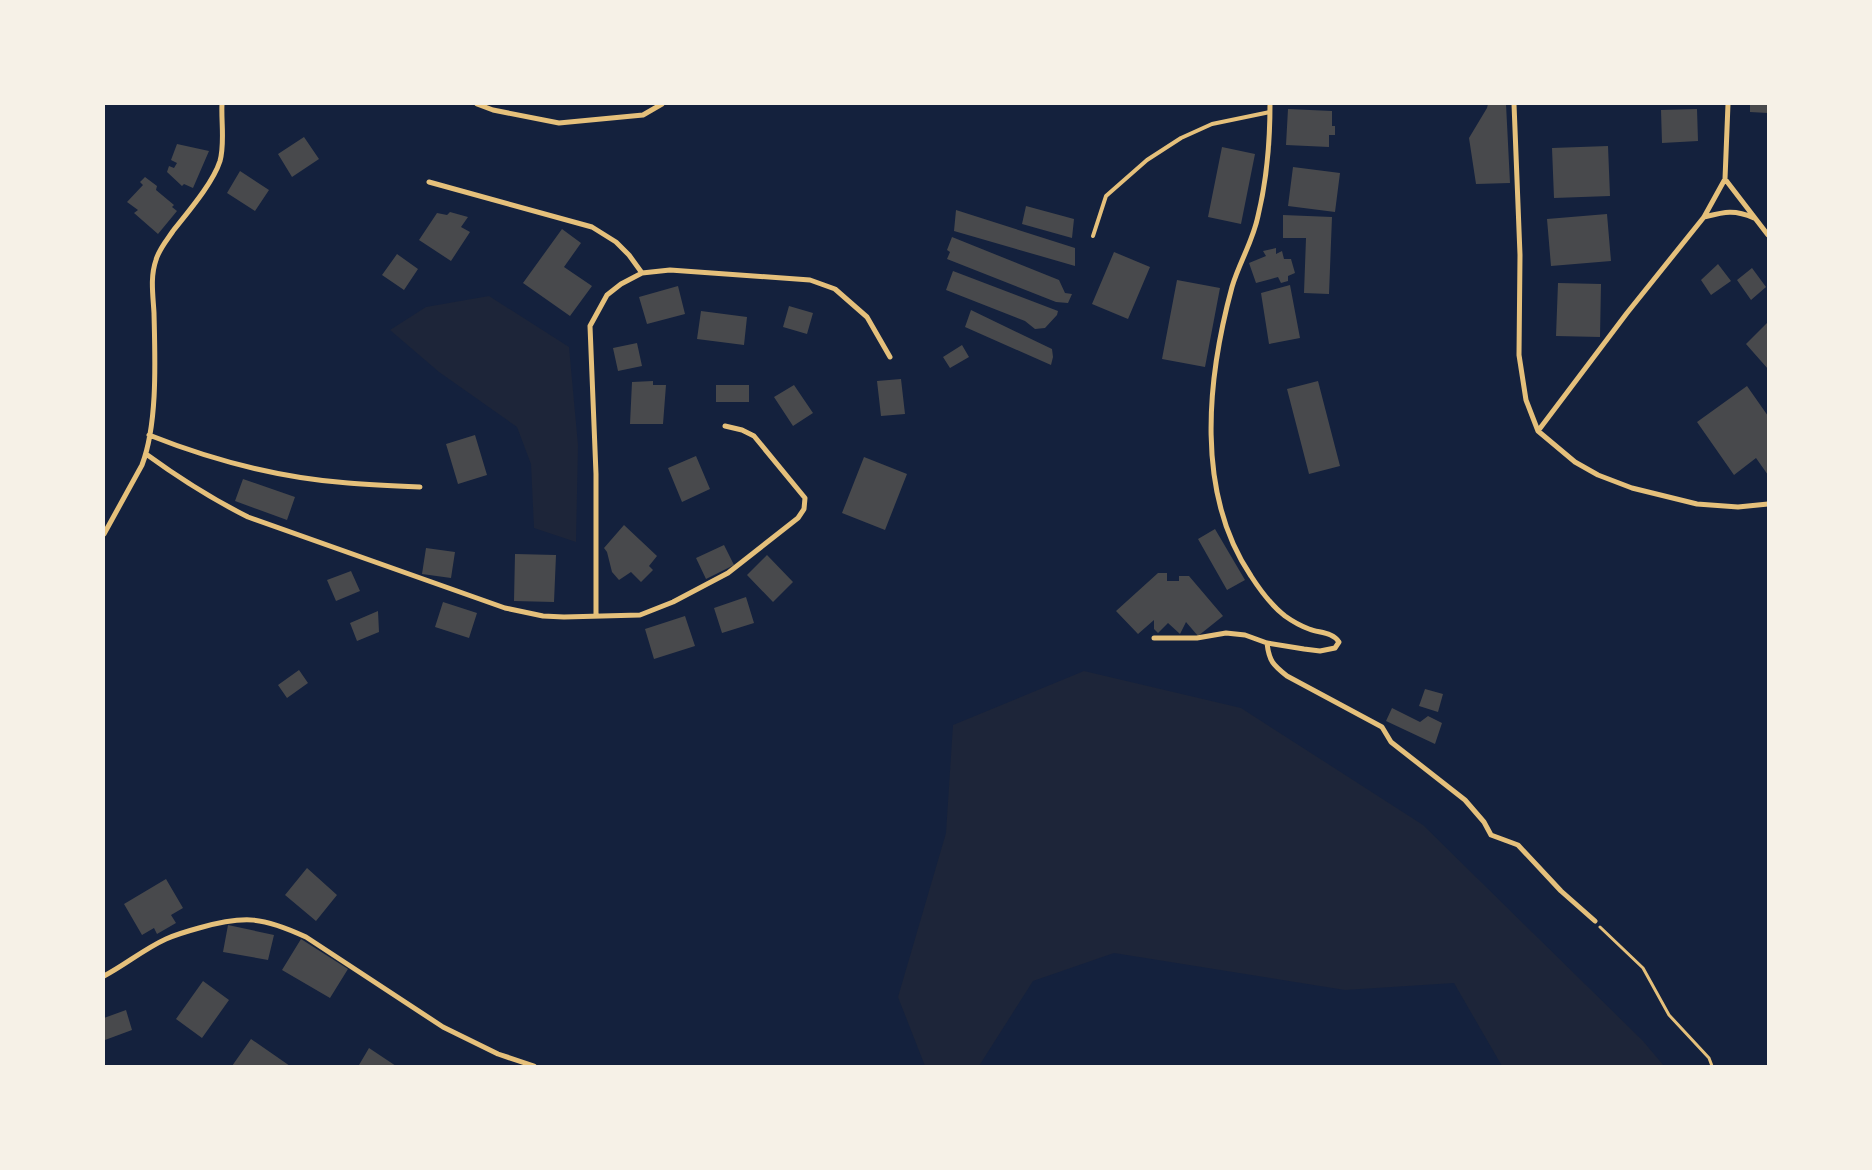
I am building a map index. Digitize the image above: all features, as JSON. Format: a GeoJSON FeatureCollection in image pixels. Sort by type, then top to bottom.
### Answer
{"type":"FeatureCollection","features":[{"type":"Feature","properties":{"kind":"street"},"geometry":{"type":"LineString","coordinates":[[104,534],[142,465],[146,454],[152,411],[154,350],[152,281],[155,260],[165,242],[197,200],[220,161],[222,147],[222,104]]}},
{"type":"Feature","properties":{"kind":"street"},"geometry":{"type":"LineString","coordinates":[[476,104],[501,112],[559,124],[643,115],[662,104]]}},
{"type":"Feature","properties":{"kind":"street"},"geometry":{"type":"LineString","coordinates":[[1154,638],[1197,638],[1226,633],[1245,635],[1266,643],[1320,651],[1335,648],[1339,642],[1332,635],[1309,629],[1285,616],[1266,596],[1251,576],[1228,534],[1215,479],[1212,438],[1213,388],[1233,286],[1258,219],[1267,163],[1270,104]]}},
{"type":"Feature","properties":{"kind":"street"},"geometry":{"type":"LineString","coordinates":[[1514,104],[1520,255],[1519,355],[1526,400],[1538,431],[1575,462],[1598,476],[1632,488],[1697,504],[1738,507],[1768,504]]}},
{"type":"Feature","properties":{"kind":"street"},"geometry":{"type":"LineString","coordinates":[[1538,431],[1627,313],[1704,217],[1726,179],[1728,104]]}},
{"type":"Feature","properties":{"kind":"street"},"geometry":{"type":"LineString","coordinates":[[1726,179],[1768,236]]}},
{"type":"Feature","properties":{"kind":"street"},"geometry":{"type":"LineString","coordinates":[[429,182],[592,226],[616,242],[630,255],[642,273]]}},
{"type":"Feature","properties":{"kind":"street"},"geometry":{"type":"LineString","coordinates":[[1704,217],[1728,211],[1742,212],[1756,219]]}},
{"type":"Feature","properties":{"kind":"street"},"geometry":{"type":"LineString","coordinates":[[596,616],[596,474],[590,326],[607,295],[621,284],[642,273],[670,270],[810,280],[835,289],[867,317],[890,357]]}},
{"type":"Feature","properties":{"kind":"street"},"geometry":{"type":"LineString","coordinates":[[146,454],[216,501],[248,517],[505,608],[543,616],[640,615],[673,602],[728,573],[798,518],[804,509],[805,498],[754,436],[742,430],[725,426]]}},
{"type":"Feature","properties":{"kind":"street"},"geometry":{"type":"LineString","coordinates":[[149,435],[182,449],[268,472],[348,483],[420,487]]}},
{"type":"Feature","properties":{"kind":"street"},"geometry":{"type":"LineString","coordinates":[[1266,643],[1268,656],[1275,667],[1287,676],[1382,727],[1391,742],[1465,800],[1484,822],[1491,835],[1518,845],[1561,891],[1594,922]]}},
{"type":"Feature","properties":{"kind":"street"},"geometry":{"type":"LineString","coordinates":[[104,976],[167,939],[226,920],[265,921],[306,937],[443,1027],[498,1054],[534,1066]]}},
{"type":"Feature","properties":{"kind":"lane"},"geometry":{"type":"LineString","coordinates":[[1093,236],[1106,196],[1147,160],[1181,138],[1212,124],[1270,112]]}},
{"type":"Feature","properties":{"kind":"path"},"geometry":{"type":"LineString","coordinates":[[1594,922],[1643,968],[1669,1015],[1709,1058],[1712,1066]]}},
{"type":"Feature","properties":{"kind":"shaded area"},"geometry":{"type":"Polygon","coordinates":[[[489,296],[569,347],[578,445],[576,542],[534,528],[531,464],[517,427],[439,372],[390,330],[426,307],[489,296]]]}},
{"type":"Feature","properties":{"kind":"shaded area"},"geometry":{"type":"Polygon","coordinates":[[[1084,671],[1241,708],[1423,825],[1643,1041],[1664,1066],[1502,1066],[1454,983],[1345,990],[1114,953],[1033,981],[979,1066],[925,1066],[898,997],[946,833],[953,725],[1084,671]]]}},
{"type":"Feature","properties":{"kind":"building"},"geometry":{"type":"Polygon","coordinates":[[[1488,104],[1506,104],[1510,183],[1476,184],[1469,138],[1488,104]]]}},
{"type":"Feature","properties":{"kind":"building"},"geometry":{"type":"Polygon","coordinates":[[[1750,104],[1768,104],[1768,113],[1750,112],[1750,104]]]}},
{"type":"Feature","properties":{"kind":"building"},"geometry":{"type":"Polygon","coordinates":[[[1288,109],[1332,111],[1332,126],[1335,126],[1335,135],[1329,135],[1329,147],[1286,145],[1288,109]]]}},
{"type":"Feature","properties":{"kind":"building"},"geometry":{"type":"Polygon","coordinates":[[[1697,109],[1698,141],[1662,143],[1661,110],[1697,109]]]}},
{"type":"Feature","properties":{"kind":"building"},"geometry":{"type":"Polygon","coordinates":[[[304,137],[319,159],[292,177],[278,154],[304,137]]]}},
{"type":"Feature","properties":{"kind":"building"},"geometry":{"type":"Polygon","coordinates":[[[177,144],[209,151],[193,188],[184,184],[182,186],[167,172],[169,166],[174,168],[177,163],[171,160],[177,144]]]}},
{"type":"Feature","properties":{"kind":"building"},"geometry":{"type":"Polygon","coordinates":[[[1608,146],[1610,196],[1554,198],[1552,148],[1608,146]]]}},
{"type":"Feature","properties":{"kind":"building"},"geometry":{"type":"Polygon","coordinates":[[[1222,147],[1255,154],[1241,224],[1208,217],[1222,147]]]}},
{"type":"Feature","properties":{"kind":"building"},"geometry":{"type":"Polygon","coordinates":[[[1293,167],[1340,173],[1335,212],[1288,206],[1293,167]]]}},
{"type":"Feature","properties":{"kind":"building"},"geometry":{"type":"Polygon","coordinates":[[[240,171],[269,190],[255,211],[227,193],[240,171]]]}},
{"type":"Feature","properties":{"kind":"building"},"geometry":{"type":"Polygon","coordinates":[[[145,177],[157,186],[156,190],[174,205],[172,207],[177,211],[158,234],[134,213],[138,210],[127,202],[143,185],[140,182],[145,177]]]}},
{"type":"Feature","properties":{"kind":"building"},"geometry":{"type":"Polygon","coordinates":[[[1026,206],[1074,219],[1072,238],[1022,224],[1026,206]]]}},
{"type":"Feature","properties":{"kind":"building"},"geometry":{"type":"Polygon","coordinates":[[[956,210],[1075,248],[1075,266],[954,231],[956,210]]]}},
{"type":"Feature","properties":{"kind":"building"},"geometry":{"type":"Polygon","coordinates":[[[450,212],[468,217],[461,227],[470,232],[451,261],[419,240],[437,213],[447,215],[450,212]]]}},
{"type":"Feature","properties":{"kind":"building"},"geometry":{"type":"Polygon","coordinates":[[[1607,214],[1611,261],[1551,266],[1547,219],[1607,214]]]}},
{"type":"Feature","properties":{"kind":"building"},"geometry":{"type":"Polygon","coordinates":[[[1283,215],[1332,217],[1329,294],[1304,293],[1306,238],[1283,238],[1283,215]]]}},
{"type":"Feature","properties":{"kind":"building"},"geometry":{"type":"Polygon","coordinates":[[[562,229],[581,243],[564,267],[592,286],[570,316],[523,283],[562,229]]]}},
{"type":"Feature","properties":{"kind":"building"},"geometry":{"type":"Polygon","coordinates":[[[952,237],[1059,280],[1065,293],[1072,294],[1068,303],[1056,302],[947,259],[950,252],[947,250],[952,237]]]}},
{"type":"Feature","properties":{"kind":"building"},"geometry":{"type":"Polygon","coordinates":[[[1276,248],[1276,254],[1282,251],[1284,259],[1291,259],[1295,273],[1288,276],[1288,281],[1281,283],[1278,277],[1256,283],[1249,263],[1266,256],[1263,251],[1276,248]]]}},
{"type":"Feature","properties":{"kind":"building"},"geometry":{"type":"Polygon","coordinates":[[[1114,252],[1150,267],[1128,319],[1092,304],[1114,252]]]}},
{"type":"Feature","properties":{"kind":"building"},"geometry":{"type":"Polygon","coordinates":[[[397,254],[418,269],[404,290],[382,275],[397,254]]]}},
{"type":"Feature","properties":{"kind":"building"},"geometry":{"type":"Polygon","coordinates":[[[1718,264],[1731,281],[1711,295],[1701,280],[1718,264]]]}},
{"type":"Feature","properties":{"kind":"building"},"geometry":{"type":"Polygon","coordinates":[[[1752,268],[1766,287],[1751,300],[1737,280],[1752,268]]]}},
{"type":"Feature","properties":{"kind":"building"},"geometry":{"type":"Polygon","coordinates":[[[953,271],[1058,311],[1057,315],[1045,328],[1035,329],[1025,321],[946,290],[953,271]]]}},
{"type":"Feature","properties":{"kind":"building"},"geometry":{"type":"Polygon","coordinates":[[[1177,280],[1220,288],[1205,367],[1162,359],[1177,280]]]}},
{"type":"Feature","properties":{"kind":"building"},"geometry":{"type":"Polygon","coordinates":[[[1558,283],[1601,284],[1600,337],[1556,336],[1558,283]]]}},
{"type":"Feature","properties":{"kind":"building"},"geometry":{"type":"Polygon","coordinates":[[[1290,285],[1300,338],[1269,344],[1261,293],[1290,285]]]}},
{"type":"Feature","properties":{"kind":"building"},"geometry":{"type":"Polygon","coordinates":[[[678,286],[685,314],[647,324],[639,297],[678,286]]]}},
{"type":"Feature","properties":{"kind":"building"},"geometry":{"type":"Polygon","coordinates":[[[789,306],[813,313],[807,334],[783,327],[789,306]]]}},
{"type":"Feature","properties":{"kind":"building"},"geometry":{"type":"Polygon","coordinates":[[[971,310],[1052,349],[1051,365],[965,327],[971,310]]]}},
{"type":"Feature","properties":{"kind":"building"},"geometry":{"type":"Polygon","coordinates":[[[701,311],[747,317],[744,345],[697,339],[701,311]]]}},
{"type":"Feature","properties":{"kind":"building"},"geometry":{"type":"Polygon","coordinates":[[[1768,322],[1768,369],[1746,344],[1768,322]]]}},
{"type":"Feature","properties":{"kind":"building"},"geometry":{"type":"Polygon","coordinates":[[[637,343],[642,366],[618,371],[613,348],[637,343]]]}},
{"type":"Feature","properties":{"kind":"building"},"geometry":{"type":"Polygon","coordinates":[[[962,345],[969,357],[950,368],[943,357],[962,345]]]}},
{"type":"Feature","properties":{"kind":"building"},"geometry":{"type":"Polygon","coordinates":[[[901,379],[905,414],[881,416],[877,381],[901,379]]]}},
{"type":"Feature","properties":{"kind":"building"},"geometry":{"type":"Polygon","coordinates":[[[653,381],[653,385],[666,385],[663,424],[630,424],[632,382],[653,381]]]}},
{"type":"Feature","properties":{"kind":"building"},"geometry":{"type":"Polygon","coordinates":[[[1318,381],[1340,466],[1309,474],[1287,389],[1318,381]]]}},
{"type":"Feature","properties":{"kind":"building"},"geometry":{"type":"Polygon","coordinates":[[[716,385],[749,385],[749,402],[716,402],[716,385]]]}},
{"type":"Feature","properties":{"kind":"building"},"geometry":{"type":"Polygon","coordinates":[[[794,385],[813,413],[793,426],[774,397],[794,385]]]}},
{"type":"Feature","properties":{"kind":"building"},"geometry":{"type":"Polygon","coordinates":[[[1747,386],[1768,416],[1768,475],[1756,458],[1734,475],[1697,422],[1747,386]]]}},
{"type":"Feature","properties":{"kind":"building"},"geometry":{"type":"Polygon","coordinates":[[[475,435],[487,475],[458,484],[446,444],[475,435]]]}},
{"type":"Feature","properties":{"kind":"building"},"geometry":{"type":"Polygon","coordinates":[[[696,456],[710,489],[682,502],[668,468],[696,456]]]}},
{"type":"Feature","properties":{"kind":"building"},"geometry":{"type":"Polygon","coordinates":[[[864,457],[907,474],[885,530],[842,513],[864,457]]]}},
{"type":"Feature","properties":{"kind":"building"},"geometry":{"type":"Polygon","coordinates":[[[243,479],[295,497],[287,520],[235,501],[243,479]]]}},
{"type":"Feature","properties":{"kind":"building"},"geometry":{"type":"Polygon","coordinates":[[[624,525],[657,556],[649,566],[653,570],[641,582],[631,572],[619,580],[612,572],[607,552],[604,548],[624,525]]]}},
{"type":"Feature","properties":{"kind":"building"},"geometry":{"type":"Polygon","coordinates":[[[1215,529],[1245,580],[1227,590],[1198,539],[1215,529]]]}},
{"type":"Feature","properties":{"kind":"building"},"geometry":{"type":"Polygon","coordinates":[[[724,545],[734,565],[706,579],[696,558],[724,545]]]}},
{"type":"Feature","properties":{"kind":"building"},"geometry":{"type":"Polygon","coordinates":[[[426,548],[455,552],[451,578],[422,574],[426,548]]]}},
{"type":"Feature","properties":{"kind":"building"},"geometry":{"type":"Polygon","coordinates":[[[515,554],[556,555],[554,602],[514,601],[515,554]]]}},
{"type":"Feature","properties":{"kind":"building"},"geometry":{"type":"Polygon","coordinates":[[[767,555],[793,582],[773,602],[747,575],[767,555]]]}},
{"type":"Feature","properties":{"kind":"building"},"geometry":{"type":"Polygon","coordinates":[[[351,571],[360,591],[336,601],[327,580],[351,571]]]}},
{"type":"Feature","properties":{"kind":"building"},"geometry":{"type":"Polygon","coordinates":[[[1158,573],[1167,573],[1167,581],[1179,581],[1179,576],[1189,576],[1223,616],[1198,636],[1186,622],[1180,634],[1168,623],[1158,633],[1154,629],[1154,620],[1138,634],[1116,611],[1158,573]]]}},
{"type":"Feature","properties":{"kind":"building"},"geometry":{"type":"Polygon","coordinates":[[[746,597],[754,623],[722,633],[714,608],[746,597]]]}},
{"type":"Feature","properties":{"kind":"building"},"geometry":{"type":"Polygon","coordinates":[[[443,602],[477,613],[469,638],[435,627],[443,602]]]}},
{"type":"Feature","properties":{"kind":"building"},"geometry":{"type":"Polygon","coordinates":[[[378,611],[379,632],[357,641],[350,623],[378,611]]]}},
{"type":"Feature","properties":{"kind":"building"},"geometry":{"type":"Polygon","coordinates":[[[685,616],[695,646],[654,659],[645,629],[685,616]]]}},
{"type":"Feature","properties":{"kind":"building"},"geometry":{"type":"Polygon","coordinates":[[[299,670],[308,683],[287,698],[278,685],[299,670]]]}},
{"type":"Feature","properties":{"kind":"building"},"geometry":{"type":"Polygon","coordinates":[[[1425,689],[1443,694],[1438,712],[1419,706],[1425,689]]]}},
{"type":"Feature","properties":{"kind":"building"},"geometry":{"type":"Polygon","coordinates":[[[1392,708],[1420,722],[1428,716],[1442,723],[1435,744],[1386,721],[1392,708]]]}},
{"type":"Feature","properties":{"kind":"building"},"geometry":{"type":"Polygon","coordinates":[[[307,868],[337,895],[316,921],[285,895],[307,868]]]}},
{"type":"Feature","properties":{"kind":"building"},"geometry":{"type":"Polygon","coordinates":[[[166,879],[183,908],[171,915],[176,923],[157,934],[154,928],[142,935],[124,904],[166,879]]]}},
{"type":"Feature","properties":{"kind":"building"},"geometry":{"type":"Polygon","coordinates":[[[228,925],[274,935],[268,960],[223,952],[228,925]]]}},
{"type":"Feature","properties":{"kind":"building"},"geometry":{"type":"Polygon","coordinates":[[[301,939],[348,969],[330,998],[282,970],[301,939]]]}},
{"type":"Feature","properties":{"kind":"building"},"geometry":{"type":"Polygon","coordinates":[[[203,981],[229,1000],[202,1038],[176,1019],[203,981]]]}},
{"type":"Feature","properties":{"kind":"building"},"geometry":{"type":"Polygon","coordinates":[[[126,1010],[132,1030],[105,1040],[104,1018],[126,1010]]]}},
{"type":"Feature","properties":{"kind":"building"},"geometry":{"type":"Polygon","coordinates":[[[251,1039],[290,1066],[232,1066],[251,1039]]]}},
{"type":"Feature","properties":{"kind":"building"},"geometry":{"type":"Polygon","coordinates":[[[369,1048],[396,1066],[359,1065],[369,1048]]]}}]}
